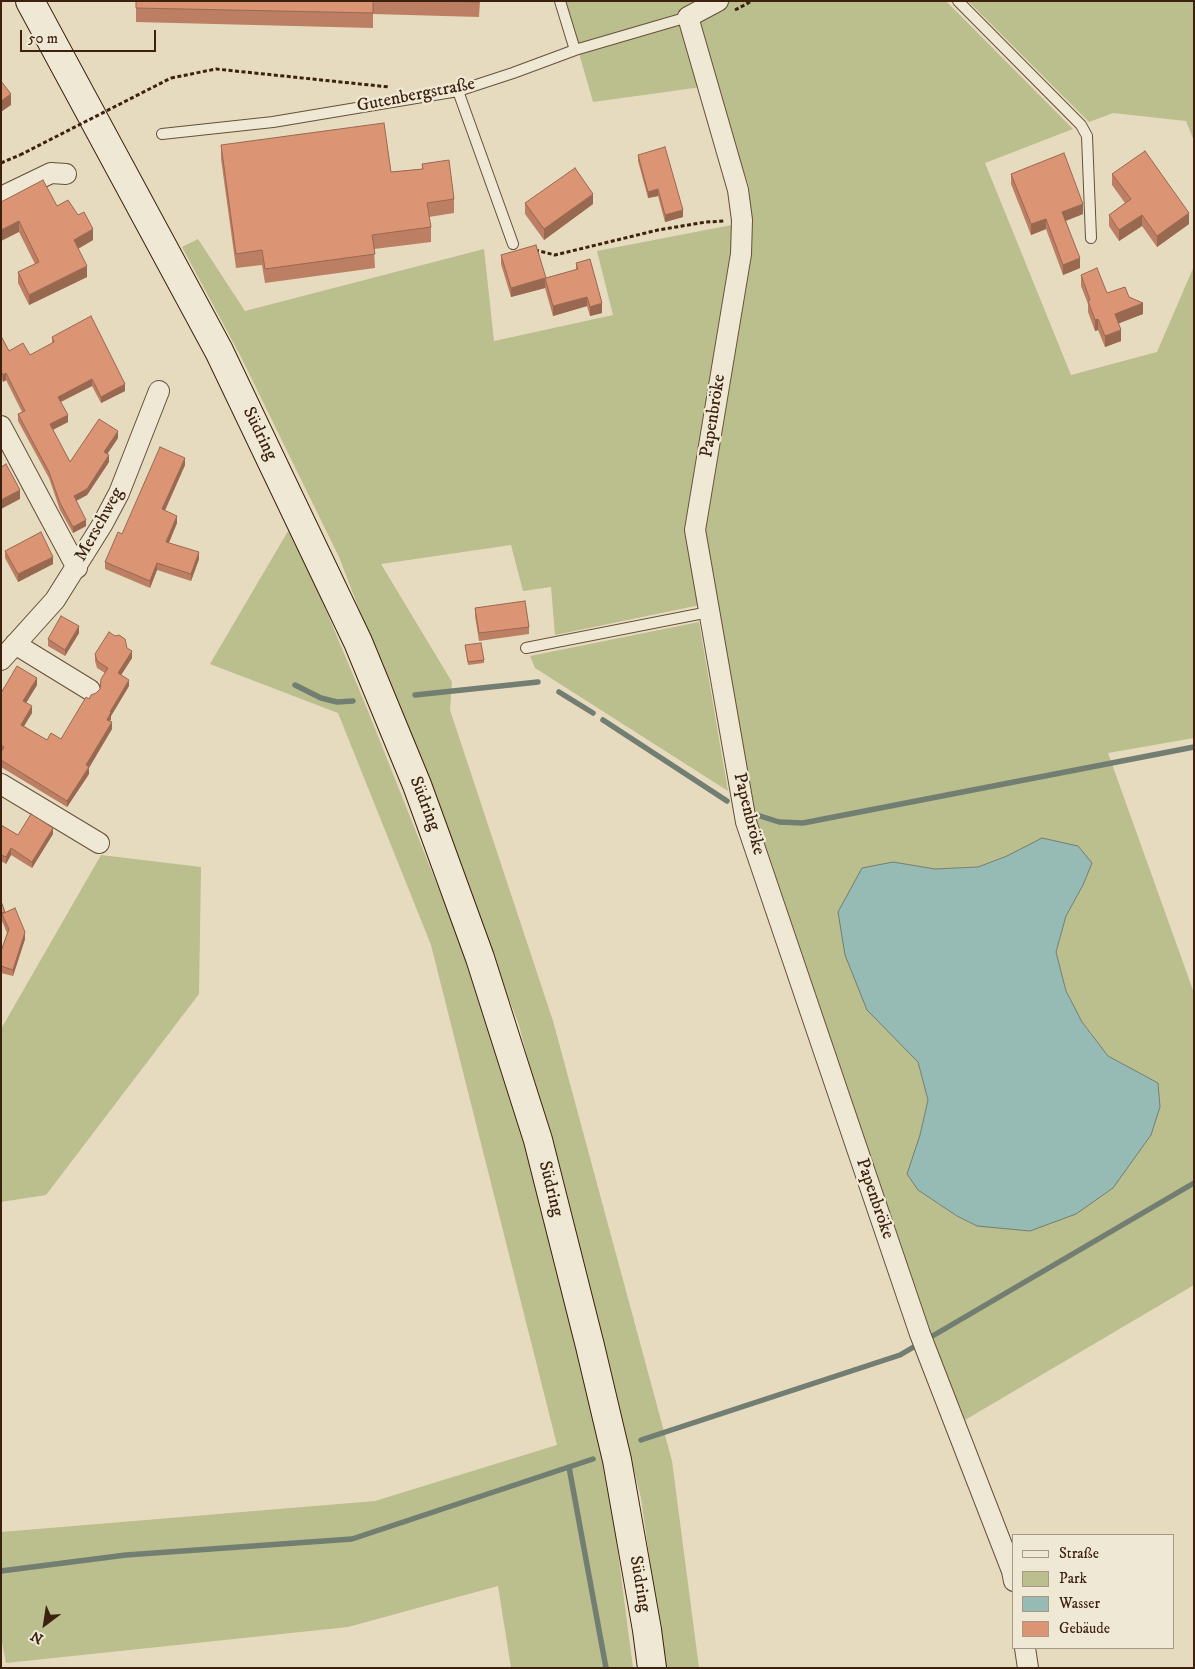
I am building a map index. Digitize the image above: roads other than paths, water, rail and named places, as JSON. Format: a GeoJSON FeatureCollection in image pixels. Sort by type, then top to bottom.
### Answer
{"type":"FeatureCollection","features":[{"type":"Feature","properties":{"kind":"main road","name":"Südring"},"geometry":{"type":"LineString","coordinates":[[30,1],[219,351],[358,642],[417,785],[480,958],[538,1140],[617,1460],[652,1668]]}},
{"type":"Feature","properties":{"kind":"street","name":"Gutenbergstraße"},"geometry":{"type":"LineString","coordinates":[[688,17],[718,1]]}},
{"type":"Feature","properties":{"kind":"street","name":"Papenbröke"},"geometry":{"type":"LineString","coordinates":[[688,17],[738,190],[742,220],[741,254],[695,530],[746,822],[923,1342],[1012,1571]]}},
{"type":"Feature","properties":{"kind":"street"},"geometry":{"type":"LineString","coordinates":[[1,197],[52,173],[66,174]]}},
{"type":"Feature","properties":{"kind":"street","name":"Merschweg"},"geometry":{"type":"LineString","coordinates":[[1,660],[55,600],[77,568],[119,493],[159,391]]}},
{"type":"Feature","properties":{"kind":"street"},"geometry":{"type":"LineString","coordinates":[[1,426],[77,568]]}},
{"type":"Feature","properties":{"kind":"street"},"geometry":{"type":"LineString","coordinates":[[15,644],[90,690]]}},
{"type":"Feature","properties":{"kind":"street"},"geometry":{"type":"LineString","coordinates":[[1,784],[99,843]]}},
{"type":"Feature","properties":{"kind":"street"},"geometry":{"type":"LineString","coordinates":[[1025,1649],[1028,1668]]}},
{"type":"Feature","properties":{"kind":"lane"},"geometry":{"type":"LineString","coordinates":[[560,1],[575,50]]}},
{"type":"Feature","properties":{"kind":"lane"},"geometry":{"type":"LineString","coordinates":[[958,1],[1081,126],[1087,136],[1091,238]]}},
{"type":"Feature","properties":{"kind":"lane","name":"Gutenbergstraße"},"geometry":{"type":"LineString","coordinates":[[162,134],[273,122],[458,91],[575,50],[688,17]]}},
{"type":"Feature","properties":{"kind":"lane"},"geometry":{"type":"LineString","coordinates":[[458,91],[513,244]]}},
{"type":"Feature","properties":{"kind":"lane"},"geometry":{"type":"LineString","coordinates":[[526,648],[709,612]]}},
{"type":"Feature","properties":{"kind":"water"},"geometry":{"type":"Polygon","coordinates":[[[1042,838],[1078,846],[1092,863],[1083,885],[1066,916],[1056,952],[1066,991],[1082,1022],[1108,1056],[1158,1083],[1160,1107],[1151,1135],[1113,1188],[1076,1214],[1030,1231],[977,1226],[957,1216],[918,1190],[907,1174],[920,1135],[928,1100],[918,1062],[867,1010],[845,955],[838,912],[862,868],[893,862],[935,869],[978,867],[1007,856],[1042,838]]]}},
{"type":"Feature","properties":{"kind":"waterway"},"geometry":{"type":"LineString","coordinates":[[415,695],[538,682]]}},
{"type":"Feature","properties":{"kind":"waterway"},"geometry":{"type":"LineString","coordinates":[[295,685],[321,698],[337,702],[353,701]]}},
{"type":"Feature","properties":{"kind":"waterway"},"geometry":{"type":"LineString","coordinates":[[559,692],[593,713]]}},
{"type":"Feature","properties":{"kind":"waterway"},"geometry":{"type":"LineString","coordinates":[[603,720],[727,801]]}},
{"type":"Feature","properties":{"kind":"waterway"},"geometry":{"type":"LineString","coordinates":[[754,814],[779,822],[803,823],[1194,747]]}},
{"type":"Feature","properties":{"kind":"waterway"},"geometry":{"type":"LineString","coordinates":[[641,1440],[900,1355],[1194,1183]]}},
{"type":"Feature","properties":{"kind":"waterway"},"geometry":{"type":"LineString","coordinates":[[1,1571],[126,1555],[352,1539],[593,1459]]}},
{"type":"Feature","properties":{"kind":"waterway"},"geometry":{"type":"LineString","coordinates":[[569,1467],[606,1668]]}}]}
